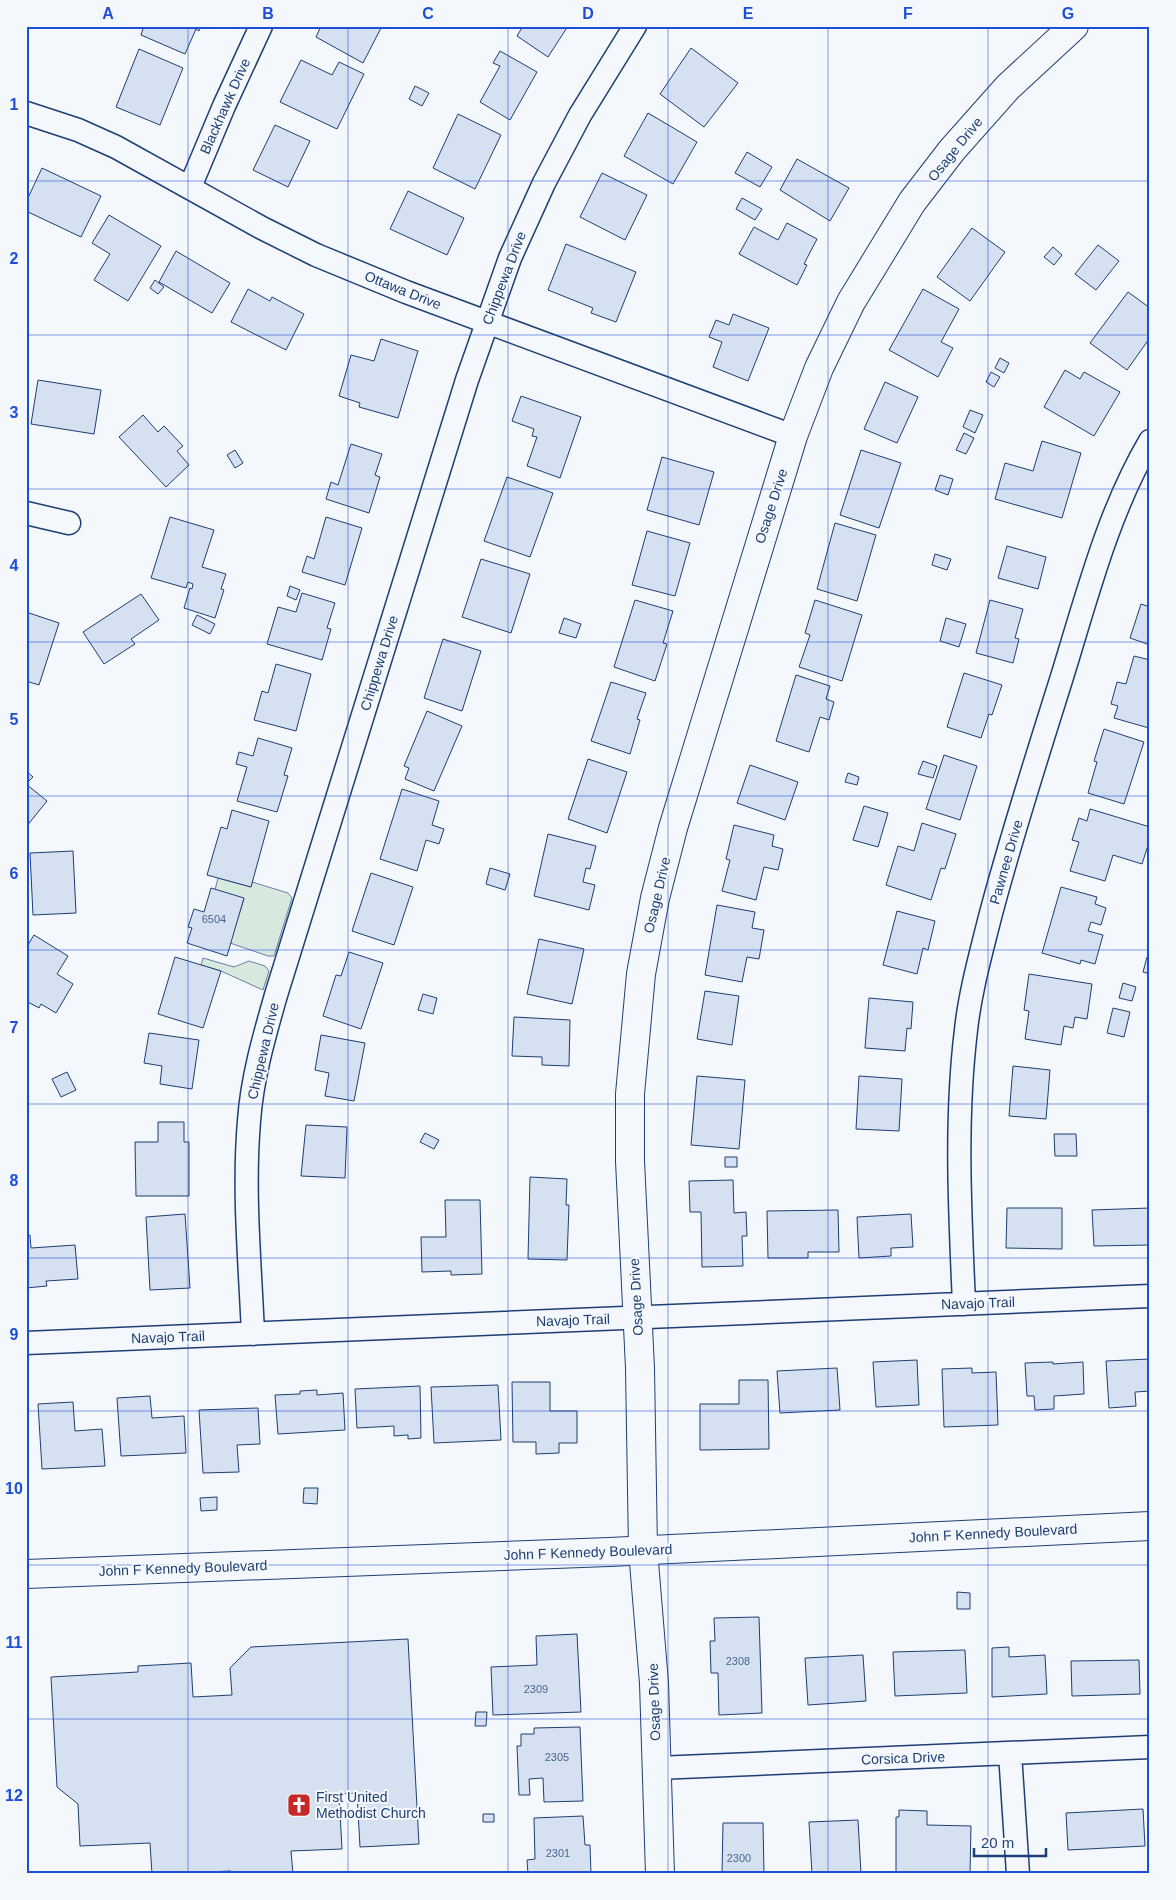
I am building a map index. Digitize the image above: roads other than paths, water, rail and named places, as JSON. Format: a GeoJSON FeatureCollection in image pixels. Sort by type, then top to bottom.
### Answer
{"type":"FeatureCollection","features":[{"type":"Feature","properties":{"kind":"street","name":"Blackhawk Drive"},"geometry":{"type":"LineString","coordinates":[[190,187],[224,106],[261,26]]}},
{"type":"Feature","properties":{"kind":"street","name":"Chippewa Drive"},"geometry":{"type":"LineString","coordinates":[[253,1334],[246,1161],[249,1120],[262,1044],[466,380],[510,258],[544,183],[580,115],[636,26]]}},
{"type":"Feature","properties":{"kind":"street","name":"Osage Drive"},"geometry":{"type":"LineString","coordinates":[[660,1874],[654,1683],[643,1550],[637,1318],[630,1161],[630,1094],[641,974],[655,898],[682,800],[793,436],[819,368],[851,302],[912,202],[952,150],[1008,87],[1074,26]]}},
{"type":"Feature","properties":{"kind":"street","name":"Ottawa Drive"},"geometry":{"type":"LineString","coordinates":[[26,113],[78,130],[116,147],[262,228],[316,254],[406,292],[793,436]]}},
{"type":"Feature","properties":{"kind":"street","name":"Pawnee Drive"},"geometry":{"type":"LineString","coordinates":[[964,1304],[959,1188],[959,1105],[966,1029],[978,965],[1000,876],[1116,510],[1138,460],[1150,441]]}},
{"type":"Feature","properties":{"kind":"street"},"geometry":{"type":"LineString","coordinates":[[26,513],[69,523]]}},
{"type":"Feature","properties":{"kind":"street","name":"Navajo Trail"},"geometry":{"type":"LineString","coordinates":[[26,1343],[1150,1296]]}},
{"type":"Feature","properties":{"kind":"street","name":"John F Kennedy Boulevard"},"geometry":{"type":"LineString","coordinates":[[26,1574],[643,1550],[1150,1526]]}},
{"type":"Feature","properties":{"kind":"street","name":"Corsica Drive"},"geometry":{"type":"LineString","coordinates":[[657,1768],[1150,1747]]}},
{"type":"Feature","properties":{"kind":"street"},"geometry":{"type":"LineString","coordinates":[[1010,1754],[1018,1874]]}},
{"type":"Feature","properties":{"kind":"place","name":"First United Methodist Church"},"geometry":{"type":"Point","coordinates":[299,1805]}}]}
